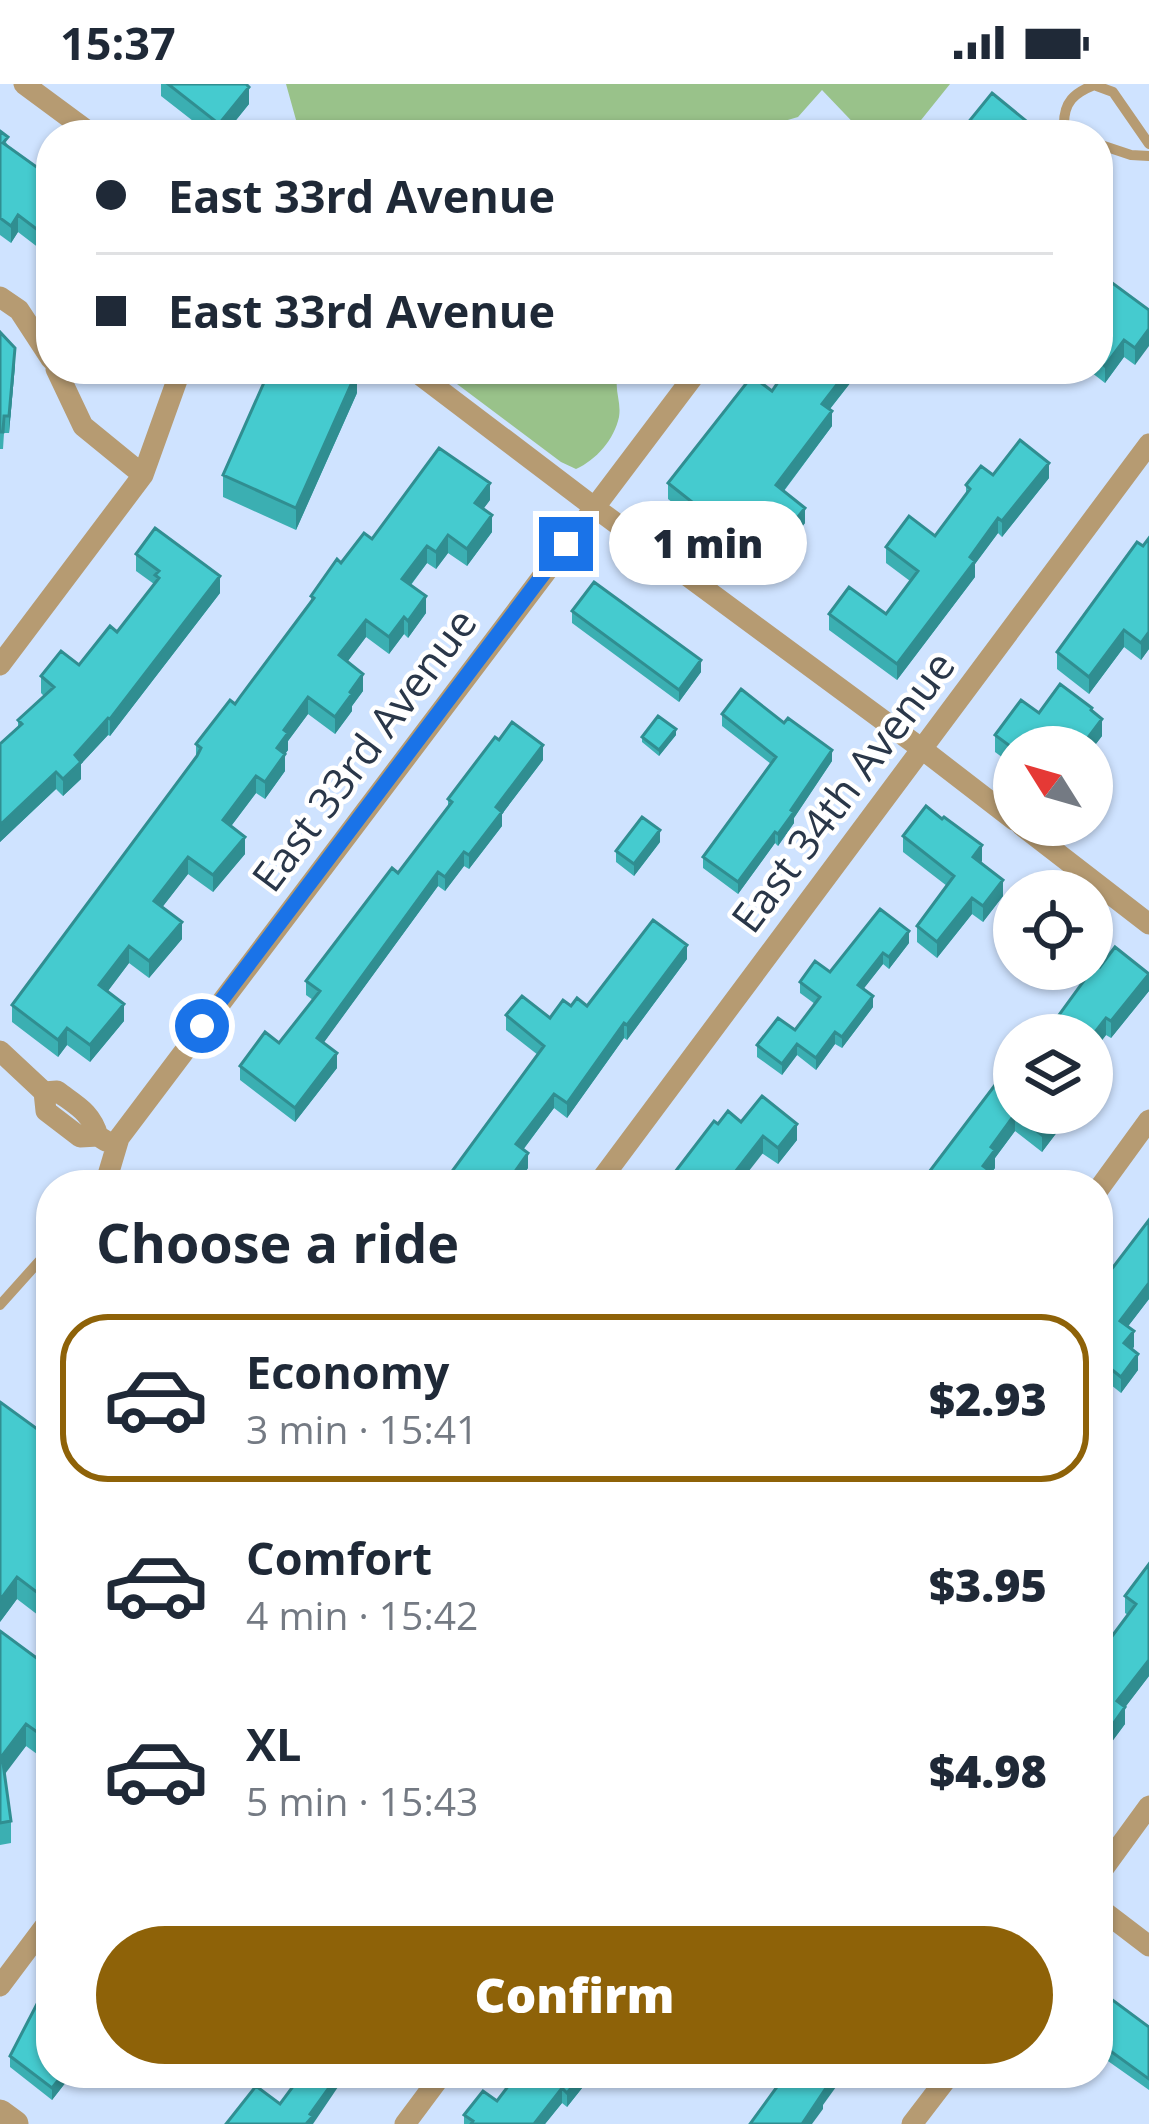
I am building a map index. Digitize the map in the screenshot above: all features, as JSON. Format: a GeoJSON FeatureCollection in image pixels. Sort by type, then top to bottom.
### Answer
{"type":"FeatureCollection","features":[{"type":"Feature","properties":{"kind":"street"},"geometry":{"type":"LineString","coordinates":[[24,84],[73,120]]}},
{"type":"Feature","properties":{"kind":"street"},"geometry":{"type":"LineString","coordinates":[[0,297],[19,310],[36,336]]}},
{"type":"Feature","properties":{"kind":"street"},"geometry":{"type":"LineString","coordinates":[[63,384],[83,426],[143,475]]}},
{"type":"Feature","properties":{"kind":"street"},"geometry":{"type":"LineString","coordinates":[[0,665],[143,475],[176,384]]}},
{"type":"Feature","properties":{"kind":"street"},"geometry":{"type":"LineString","coordinates":[[432,384],[993,803]]}},
{"type":"Feature","properties":{"kind":"street","name":"East 33rd Avenue"},"geometry":{"type":"LineString","coordinates":[[106,1170],[107,1142],[119,1138],[688,384]]}},
{"type":"Feature","properties":{"kind":"street","name":"East 34th Avenue"},"geometry":{"type":"LineString","coordinates":[[608,1170],[1149,444]]}},
{"type":"Feature","properties":{"kind":"street"},"geometry":{"type":"LineString","coordinates":[[1049,846],[1149,924]]}},
{"type":"Feature","properties":{"kind":"street"},"geometry":{"type":"LineString","coordinates":[[0,1052],[44,1092],[58,1091],[87,1114],[107,1142]]}},
{"type":"Feature","properties":{"kind":"street"},"geometry":{"type":"LineString","coordinates":[[1113,1170],[1149,1120]]}},
{"type":"Feature","properties":{"kind":"street"},"geometry":{"type":"LineString","coordinates":[[1113,1855],[1149,1806]]}},
{"type":"Feature","properties":{"kind":"street"},"geometry":{"type":"LineString","coordinates":[[1113,1918],[1149,1946]]}},
{"type":"Feature","properties":{"kind":"street"},"geometry":{"type":"LineString","coordinates":[[0,1986],[36,1938]]}},
{"type":"Feature","properties":{"kind":"street"},"geometry":{"type":"LineString","coordinates":[[405,2124],[432,2088]]}},
{"type":"Feature","properties":{"kind":"street"},"geometry":{"type":"LineString","coordinates":[[912,2124],[939,2088]]}},
{"type":"Feature","properties":{"kind":"street"},"geometry":{"type":"LineString","coordinates":[[0,2113],[15,2124]]}},
{"type":"Feature","properties":{"kind":"lane"},"geometry":{"type":"LineString","coordinates":[[1064,120],[1064,110],[1078,91],[1094,85],[1113,92],[1149,144]]}},
{"type":"Feature","properties":{"kind":"lane"},"geometry":{"type":"LineString","coordinates":[[1113,149],[1149,156]]}},
{"type":"Feature","properties":{"kind":"lane"},"geometry":{"type":"LineString","coordinates":[[0,1305],[36,1265]]}},
{"type":"Feature","properties":{"kind":"green space"},"geometry":{"type":"Polygon","coordinates":[[[286,84],[950,84],[921,120],[851,120],[822,90],[798,117],[788,120],[296,120],[286,84]]]}},
{"type":"Feature","properties":{"kind":"green space"},"geometry":{"type":"Polygon","coordinates":[[[457,384],[617,384],[619,417],[603,448],[576,469],[457,384]]]}},
{"type":"Feature","properties":{"kind":"building"},"geometry":{"type":"Polygon","coordinates":[[[168,84],[246,84],[249,87],[222,120],[214,120],[168,84]]]}},
{"type":"Feature","properties":{"kind":"building"},"geometry":{"type":"Polygon","coordinates":[[[992,93],[1025,120],[970,120],[992,93]]]}},
{"type":"Feature","properties":{"kind":"building"},"geometry":{"type":"Polygon","coordinates":[[[0,131],[8,137],[3,143],[36,167],[36,229],[18,215],[11,226],[0,218],[0,131]]]}},
{"type":"Feature","properties":{"kind":"building"},"geometry":{"type":"Polygon","coordinates":[[[1113,284],[1149,310],[1149,329],[1135,348],[1124,340],[1113,355],[1113,284]]]}},
{"type":"Feature","properties":{"kind":"building"},"geometry":{"type":"Polygon","coordinates":[[[0,332],[15,348],[9,416],[4,416],[3,432],[0,432],[0,332]]]}},
{"type":"Feature","properties":{"kind":"building"},"geometry":{"type":"Polygon","coordinates":[[[263,384],[351,384],[296,508],[223,475],[263,384]]]}},
{"type":"Feature","properties":{"kind":"building"},"geometry":{"type":"Polygon","coordinates":[[[746,384],[763,384],[772,391],[777,384],[837,384],[822,404],[832,411],[776,485],[805,508],[758,567],[728,544],[735,536],[668,483],[746,384]]]}},
{"type":"Feature","properties":{"kind":"building"},"geometry":{"type":"Polygon","coordinates":[[[1020,440],[1049,463],[1002,521],[998,518],[970,557],[975,561],[897,664],[829,614],[849,587],[886,614],[918,571],[886,547],[909,516],[935,536],[981,466],[993,475],[1020,440]]]}},
{"type":"Feature","properties":{"kind":"building"},"geometry":{"type":"Polygon","coordinates":[[[439,448],[490,483],[475,503],[492,515],[467,549],[448,535],[436,552],[427,546],[402,579],[426,596],[408,621],[404,617],[389,637],[366,620],[339,655],[363,674],[352,694],[335,717],[308,697],[284,730],[288,733],[277,748],[285,754],[265,782],[256,776],[223,820],[245,837],[213,875],[188,857],[154,901],[182,922],[149,961],[129,946],[99,985],[124,1004],[90,1045],[67,1028],[58,1040],[12,1005],[197,756],[201,748],[196,744],[230,700],[235,704],[314,598],[311,596],[337,559],[341,563],[364,533],[372,539],[439,448]]]}},
{"type":"Feature","properties":{"kind":"building"},"geometry":{"type":"Polygon","coordinates":[[[155,528],[220,576],[110,719],[75,755],[81,762],[63,779],[56,772],[0,825],[0,744],[54,687],[41,676],[61,651],[79,665],[110,626],[117,632],[159,578],[155,575],[159,571],[136,554],[155,528]]]}},
{"type":"Feature","properties":{"kind":"building"},"geometry":{"type":"Polygon","coordinates":[[[1149,538],[1149,632],[1141,643],[1124,630],[1089,677],[1057,652],[1137,542],[1143,546],[1149,538]]]}},
{"type":"Feature","properties":{"kind":"building"},"geometry":{"type":"Polygon","coordinates":[[[594,582],[701,660],[679,690],[572,611],[594,582]]]}},
{"type":"Feature","properties":{"kind":"building"},"geometry":{"type":"Polygon","coordinates":[[[1060,684],[1102,719],[1097,726],[1002,726],[1021,700],[1039,713],[1060,684]]]}},
{"type":"Feature","properties":{"kind":"building"},"geometry":{"type":"Polygon","coordinates":[[[741,689],[784,723],[788,718],[832,750],[791,810],[794,812],[738,882],[703,857],[776,757],[722,714],[741,689]]]}},
{"type":"Feature","properties":{"kind":"building"},"geometry":{"type":"Polygon","coordinates":[[[658,716],[676,729],[659,750],[642,737],[658,716]]]}},
{"type":"Feature","properties":{"kind":"building"},"geometry":{"type":"Polygon","coordinates":[[[512,722],[543,745],[496,807],[502,812],[469,855],[464,852],[445,877],[438,872],[317,1038],[337,1053],[295,1108],[240,1066],[265,1032],[279,1043],[320,991],[306,981],[392,868],[398,873],[452,802],[448,799],[512,722]]]}},
{"type":"Feature","properties":{"kind":"building"},"geometry":{"type":"Polygon","coordinates":[[[926,806],[982,845],[973,857],[993,872],[993,893],[983,906],[972,898],[937,942],[917,926],[954,876],[903,836],[926,806]]]}},
{"type":"Feature","properties":{"kind":"building"},"geometry":{"type":"Polygon","coordinates":[[[642,817],[660,830],[634,864],[616,851],[642,817]]]}},
{"type":"Feature","properties":{"kind":"building"},"geometry":{"type":"Polygon","coordinates":[[[880,909],[909,931],[889,957],[883,953],[858,985],[873,996],[842,1037],[835,1032],[816,1058],[797,1044],[782,1064],[757,1045],[778,1018],[795,1030],[820,997],[800,982],[815,961],[830,972],[880,909]]]}},
{"type":"Feature","properties":{"kind":"building"},"geometry":{"type":"Polygon","coordinates":[[[653,920],[687,945],[567,1103],[554,1094],[516,1144],[528,1153],[516,1170],[453,1170],[544,1046],[506,1015],[522,996],[550,1018],[563,1000],[571,1006],[577,998],[587,1006],[653,920]]]}},
{"type":"Feature","properties":{"kind":"building"},"geometry":{"type":"Polygon","coordinates":[[[1113,950],[1149,974],[1113,1019],[1113,1014],[1060,1014],[1077,990],[1113,990],[1113,950]]]}},
{"type":"Feature","properties":{"kind":"building"},"geometry":{"type":"Polygon","coordinates":[[[993,1088],[993,1134],[1000,1134],[983,1166],[988,1170],[931,1170],[993,1088]]]}},
{"type":"Feature","properties":{"kind":"building"},"geometry":{"type":"Polygon","coordinates":[[[762,1096],[797,1124],[778,1148],[763,1136],[737,1170],[676,1170],[714,1121],[718,1124],[728,1111],[741,1122],[762,1096]]]}},
{"type":"Feature","properties":{"kind":"building"},"geometry":{"type":"Polygon","coordinates":[[[1149,1220],[1149,1283],[1120,1321],[1134,1331],[1124,1343],[1138,1354],[1121,1377],[1113,1371],[1113,1267],[1149,1220]]]}},
{"type":"Feature","properties":{"kind":"building"},"geometry":{"type":"Polygon","coordinates":[[[0,1402],[36,1428],[36,1592],[17,1577],[0,1600],[0,1402]]]}},
{"type":"Feature","properties":{"kind":"building"},"geometry":{"type":"Polygon","coordinates":[[[1149,1564],[1149,1660],[1117,1701],[1125,1707],[1113,1724],[1113,1635],[1136,1604],[1125,1596],[1149,1564]]]}},
{"type":"Feature","properties":{"kind":"building"},"geometry":{"type":"Polygon","coordinates":[[[0,1631],[36,1658],[36,1731],[26,1724],[2,1756],[11,1821],[0,1823],[0,1631]]]}},
{"type":"Feature","properties":{"kind":"building"},"geometry":{"type":"Polygon","coordinates":[[[1113,2000],[1149,2027],[1149,2079],[1113,2053],[1113,2000]]]}},
{"type":"Feature","properties":{"kind":"building"},"geometry":{"type":"Polygon","coordinates":[[[36,2006],[36,2076],[10,2056],[36,2006]]]}},
{"type":"Feature","properties":{"kind":"building"},"geometry":{"type":"Polygon","coordinates":[[[254,2088],[280,2104],[292,2088],[329,2088],[306,2124],[226,2124],[254,2088]]]}},
{"type":"Feature","properties":{"kind":"building"},"geometry":{"type":"Polygon","coordinates":[[[507,2088],[562,2088],[534,2124],[471,2124],[464,2115],[483,2091],[497,2101],[507,2088]]]}},
{"type":"Feature","properties":{"kind":"building"},"geometry":{"type":"Polygon","coordinates":[[[776,2088],[826,2088],[802,2124],[750,2124],[776,2088]]]}},
{"type":"Feature","properties":{"kind":"route"},"geometry":{"type":"LineString","coordinates":[[202,1026],[566,544]]}}]}
